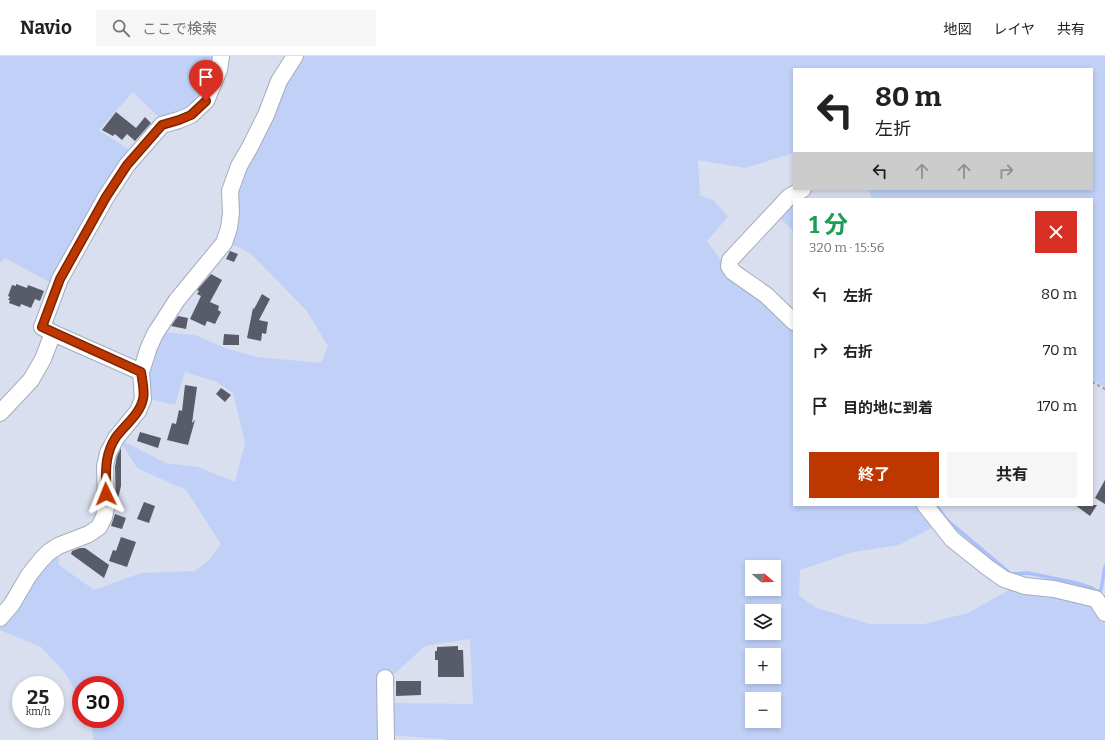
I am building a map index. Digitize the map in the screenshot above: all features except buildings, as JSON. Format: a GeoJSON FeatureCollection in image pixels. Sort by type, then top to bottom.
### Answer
{"type":"FeatureCollection","features":[{"type":"Feature","properties":{"kind":"street"},"geometry":{"type":"LineString","coordinates":[[141,372],[42,327],[60,279],[106,197],[127,165],[162,125],[191,115],[206,101],[219,70],[221,56]]}},
{"type":"Feature","properties":{"kind":"street"},"geometry":{"type":"LineString","coordinates":[[0,618],[12,604],[29,575],[49,552],[58,546],[89,534],[99,527],[104,517],[106,508],[105,466],[108,453],[116,438],[138,411],[143,399],[141,372],[149,347],[155,334],[177,300],[224,243],[229,228],[231,213],[230,191],[239,166],[266,114],[279,81],[295,56]]}},
{"type":"Feature","properties":{"kind":"street"},"geometry":{"type":"LineString","coordinates":[[793,321],[766,295],[733,272],[729,266],[730,260],[789,197],[801,190]]}},
{"type":"Feature","properties":{"kind":"street"},"geometry":{"type":"LineString","coordinates":[[0,413],[31,380],[43,359],[54,332]]}},
{"type":"Feature","properties":{"kind":"street"},"geometry":{"type":"LineString","coordinates":[[926,506],[952,539],[1004,579],[1025,586],[1054,589],[1096,599],[1105,613]]}},
{"type":"Feature","properties":{"kind":"street"},"geometry":{"type":"LineString","coordinates":[[386,678],[386,740]]}},
{"type":"Feature","properties":{"kind":"path"},"geometry":{"type":"LineString","coordinates":[[1093,383],[1105,389]]}},
{"type":"Feature","properties":{"kind":"shaded area"},"geometry":{"type":"Polygon","coordinates":[[[0,56],[217,56],[204,98],[164,122],[133,92],[99,130],[134,153],[53,284],[5,258],[0,263],[0,56]]]}},
{"type":"Feature","properties":{"kind":"shaded area"},"geometry":{"type":"Polygon","coordinates":[[[296,56],[1105,56],[1105,387],[1093,381],[1093,198],[872,198],[868,190],[1093,190],[1093,68],[793,68],[793,153],[745,168],[698,160],[700,195],[714,201],[728,217],[707,241],[724,264],[793,326],[793,506],[922,506],[937,525],[899,545],[853,552],[800,570],[799,596],[817,608],[870,624],[924,624],[968,613],[1018,585],[1091,601],[1105,619],[1105,740],[444,740],[390,735],[391,703],[473,704],[470,639],[425,646],[391,677],[383,740],[93,740],[92,728],[124,728],[124,676],[72,676],[72,685],[66,674],[41,647],[0,630],[0,622],[58,549],[59,565],[94,590],[141,573],[195,571],[209,560],[221,544],[186,490],[137,468],[119,439],[166,463],[198,467],[235,482],[245,443],[233,393],[217,382],[185,372],[175,405],[146,398],[144,375],[160,332],[195,335],[225,348],[257,357],[321,363],[328,346],[306,310],[250,253],[227,242],[238,181],[296,56]]]}},
{"type":"Feature","properties":{"kind":"shaded area"},"geometry":{"type":"Polygon","coordinates":[[[793,204],[793,231],[777,215],[793,204]]]}},
{"type":"Feature","properties":{"kind":"waterway"},"geometry":{"type":"LineString","coordinates":[[937,506],[947,520],[1011,574],[1028,573],[1076,583],[1092,588],[1098,592],[1101,590],[1105,566]]}},
{"type":"Feature","properties":{"kind":"route"},"geometry":{"type":"LineString","coordinates":[[106,494],[105,466],[108,453],[116,438],[138,411],[143,399],[141,372],[42,327],[60,279],[106,197],[127,165],[162,125],[191,115],[206,101]]}}]}
